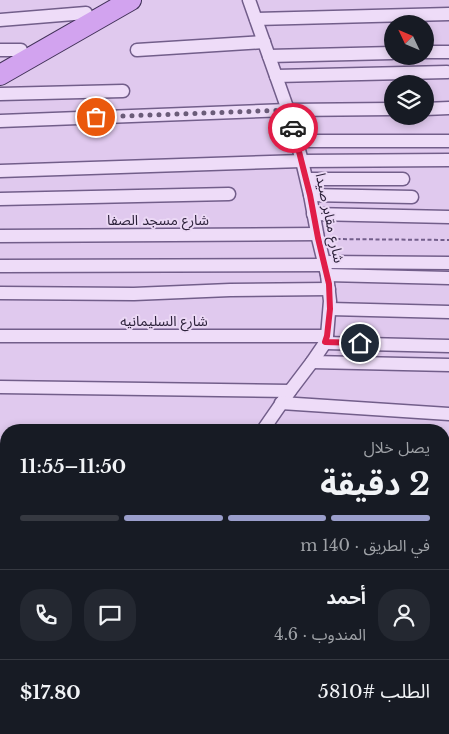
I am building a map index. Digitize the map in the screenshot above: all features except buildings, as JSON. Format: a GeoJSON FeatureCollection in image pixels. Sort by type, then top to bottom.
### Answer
{"type":"FeatureCollection","features":[{"type":"Feature","properties":{"kind":"main road"},"geometry":{"type":"LineString","coordinates":[[0,63],[107,0]]}},
{"type":"Feature","properties":{"kind":"main road"},"geometry":{"type":"LineString","coordinates":[[0,75],[131,0]]}},
{"type":"Feature","properties":{"kind":"street","name":"شارع مقابر صيدا"},"geometry":{"type":"LineString","coordinates":[[248,0],[288,110],[302,160],[329,289],[330,309],[326,339],[312,362],[267,424]]}},
{"type":"Feature","properties":{"kind":"street"},"geometry":{"type":"LineString","coordinates":[[0,20],[86,13]]}},
{"type":"Feature","properties":{"kind":"street"},"geometry":{"type":"LineString","coordinates":[[256,19],[449,14]]}},
{"type":"Feature","properties":{"kind":"street"},"geometry":{"type":"LineString","coordinates":[[137,50],[264,42]]}},
{"type":"Feature","properties":{"kind":"street"},"geometry":{"type":"LineString","coordinates":[[0,50],[21,50]]}},
{"type":"Feature","properties":{"kind":"street"},"geometry":{"type":"LineString","coordinates":[[434,52],[449,52]]}},
{"type":"Feature","properties":{"kind":"street"},"geometry":{"type":"LineString","coordinates":[[269,56],[384,53]]}},
{"type":"Feature","properties":{"kind":"street"},"geometry":{"type":"LineString","coordinates":[[276,76],[447,72]]}},
{"type":"Feature","properties":{"kind":"street"},"geometry":{"type":"LineString","coordinates":[[0,94],[123,91]]}},
{"type":"Feature","properties":{"kind":"street"},"geometry":{"type":"LineString","coordinates":[[434,108],[449,108]]}},
{"type":"Feature","properties":{"kind":"street"},"geometry":{"type":"LineString","coordinates":[[0,120],[288,110],[384,109]]}},
{"type":"Feature","properties":{"kind":"street"},"geometry":{"type":"LineString","coordinates":[[296,141],[449,141]]}},
{"type":"Feature","properties":{"kind":"street"},"geometry":{"type":"LineString","coordinates":[[0,171],[302,160],[449,160]]}},
{"type":"Feature","properties":{"kind":"street"},"geometry":{"type":"LineString","coordinates":[[306,179],[403,179]]}},
{"type":"Feature","properties":{"kind":"street"},"geometry":{"type":"LineString","coordinates":[[0,199],[229,194]]}},
{"type":"Feature","properties":{"kind":"street"},"geometry":{"type":"LineString","coordinates":[[310,195],[412,197]]}},
{"type":"Feature","properties":{"kind":"street"},"geometry":{"type":"LineString","coordinates":[[313,214],[449,217]]}},
{"type":"Feature","properties":{"kind":"street","name":"شارع مسجد الصفا"},"geometry":{"type":"LineString","coordinates":[[0,236],[317,236]]}},
{"type":"Feature","properties":{"kind":"street"},"geometry":{"type":"LineString","coordinates":[[0,266],[325,268],[449,264]]}},
{"type":"Feature","properties":{"kind":"street"},"geometry":{"type":"LineString","coordinates":[[325,268],[449,278]]}},
{"type":"Feature","properties":{"kind":"street"},"geometry":{"type":"LineString","coordinates":[[0,293],[134,294],[230,290],[329,289]]}},
{"type":"Feature","properties":{"kind":"street"},"geometry":{"type":"LineString","coordinates":[[330,309],[449,312]]}},
{"type":"Feature","properties":{"kind":"street","name":"شارع السليمانيه"},"geometry":{"type":"LineString","coordinates":[[0,336],[326,339],[449,346]]}},
{"type":"Feature","properties":{"kind":"street"},"geometry":{"type":"LineString","coordinates":[[312,362],[449,365]]}},
{"type":"Feature","properties":{"kind":"street"},"geometry":{"type":"LineString","coordinates":[[0,387],[290,391]]}},
{"type":"Feature","properties":{"kind":"street"},"geometry":{"type":"LineString","coordinates":[[282,403],[449,414]]}},
{"type":"Feature","properties":{"kind":"path"},"geometry":{"type":"LineString","coordinates":[[317,236],[449,240]]}},
{"type":"Feature","properties":{"kind":"way so far"},"geometry":{"type":"LineString","coordinates":[[96,117],[288,110],[293,128]]}},
{"type":"Feature","properties":{"kind":"route"},"geometry":{"type":"LineString","coordinates":[[293,128],[302,160],[329,284],[330,309],[325,342],[360,343]]}}]}
